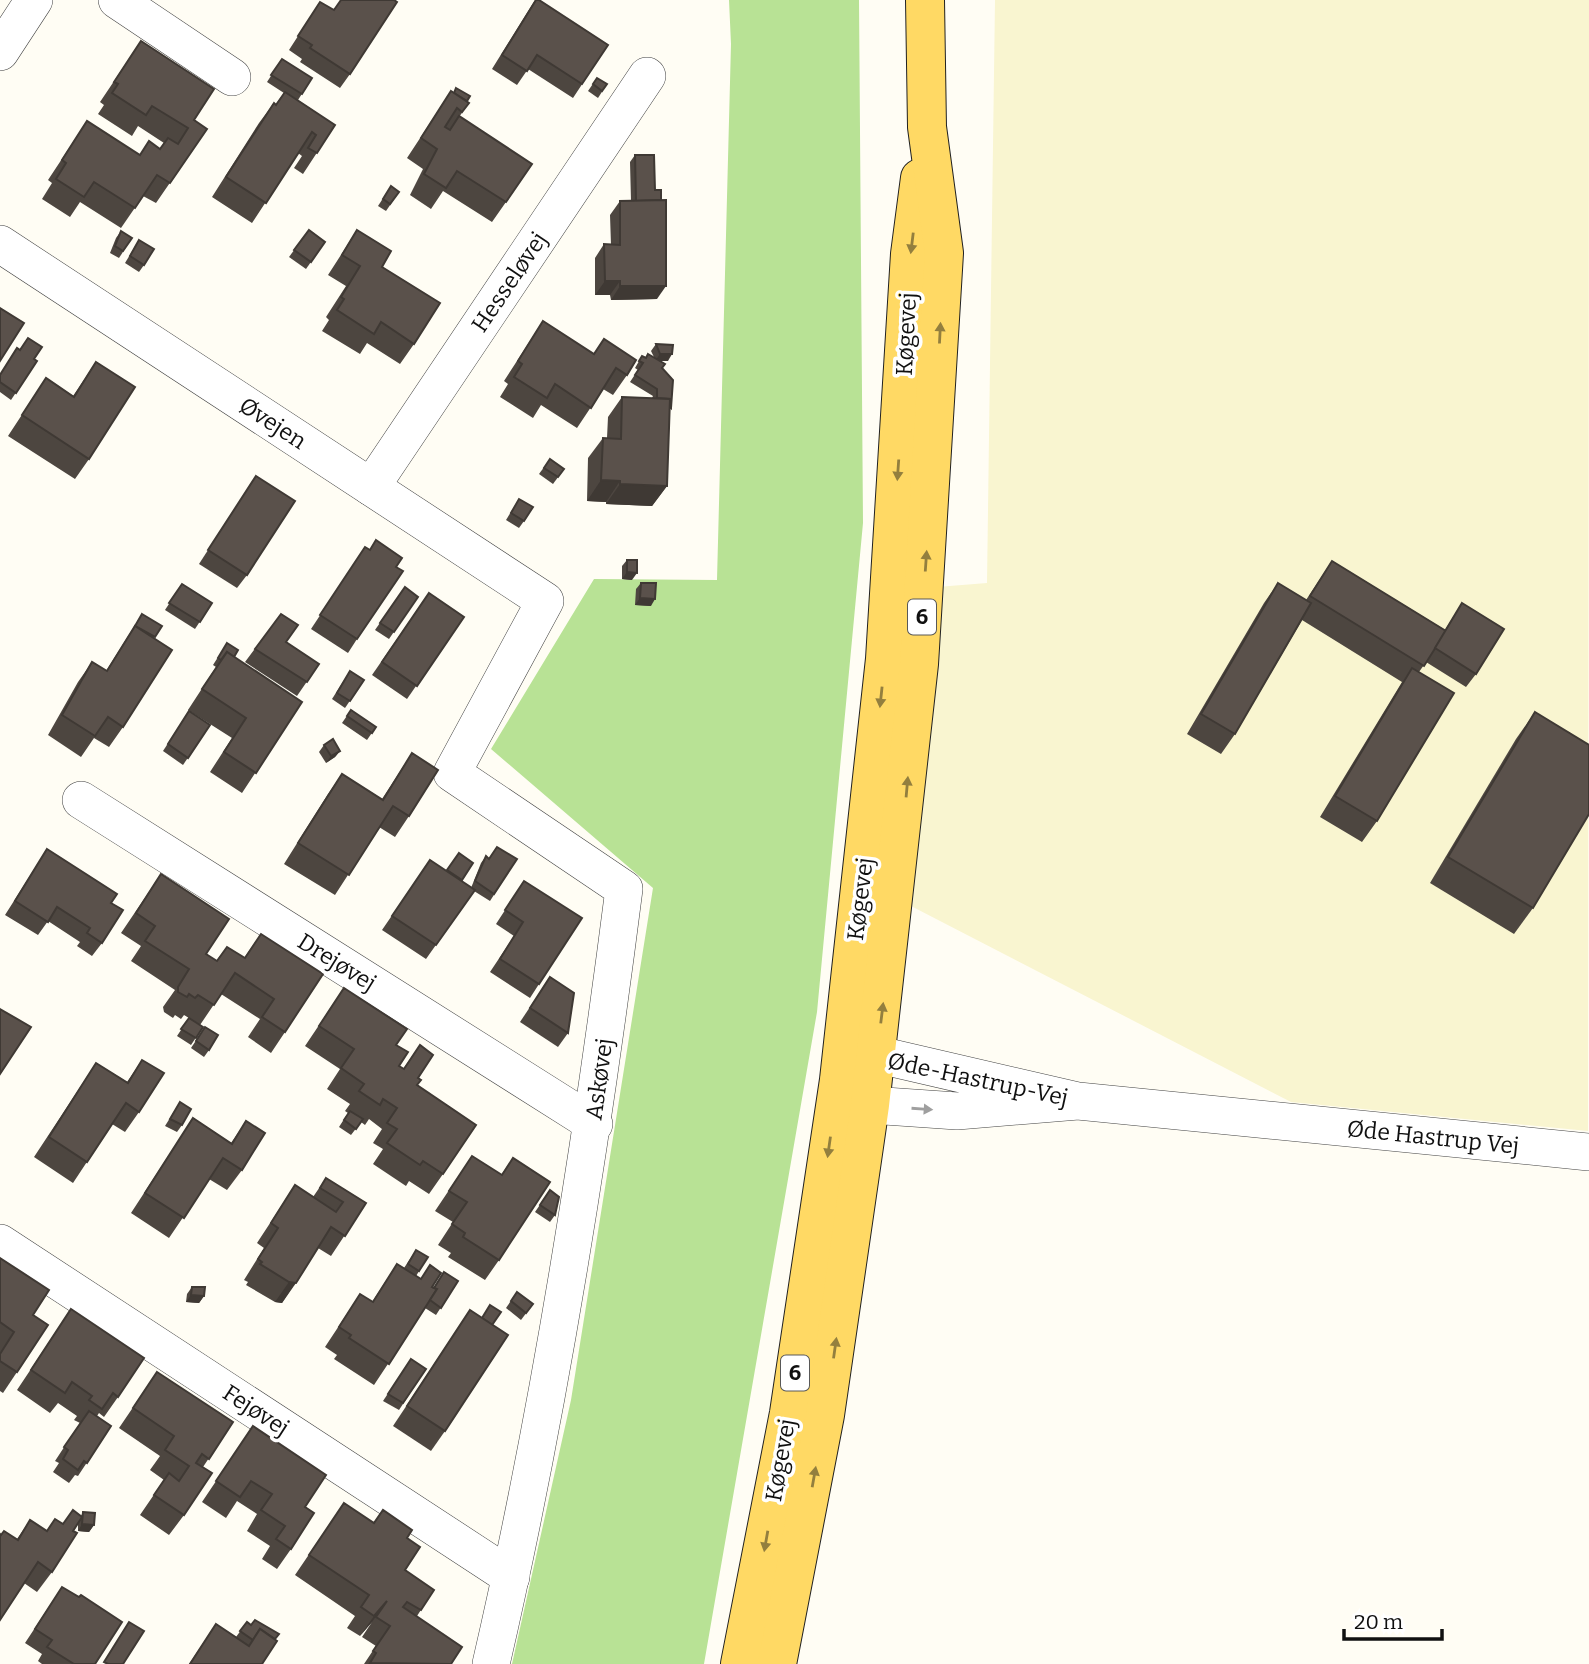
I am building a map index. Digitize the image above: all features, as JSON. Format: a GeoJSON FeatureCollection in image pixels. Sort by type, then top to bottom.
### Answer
{"type":"FeatureCollection","features":[{"type":"Feature","properties":{"kind":"main road","name":"Køgevej"},"geometry":{"type":"LineString","coordinates":[[777,1664],[825,1415],[877,1057],[919,664],[944,253],[927,127],[925,0]]}},
{"type":"Feature","properties":{"kind":"main road","name":"Køgevej"},"geometry":{"type":"LineString","coordinates":[[740,1664],[789,1413],[839,1080],[885,659],[910,254],[927,127]]}},
{"type":"Feature","properties":{"kind":"street"},"geometry":{"type":"LineString","coordinates":[[0,52],[34,0]]}},
{"type":"Feature","properties":{"kind":"street"},"geometry":{"type":"LineString","coordinates":[[117,0],[232,77]]}},
{"type":"Feature","properties":{"kind":"street","name":"Hesseløvej"},"geometry":{"type":"LineString","coordinates":[[371,487],[647,76]]}},
{"type":"Feature","properties":{"kind":"street","name":"Øvejen"},"geometry":{"type":"LineString","coordinates":[[0,244],[545,601]]}},
{"type":"Feature","properties":{"kind":"street","name":"Askøvej"},"geometry":{"type":"LineString","coordinates":[[491,1664],[511,1577],[594,1124],[624,889],[452,773],[545,601]]}},
{"type":"Feature","properties":{"kind":"street","name":"Drejøvej"},"geometry":{"type":"LineString","coordinates":[[81,800],[594,1124]]}},
{"type":"Feature","properties":{"kind":"street","name":"Øde-Hastrup-Vej"},"geometry":{"type":"LineString","coordinates":[[839,1080],[877,1057],[1079,1101],[1276,1121]]}},
{"type":"Feature","properties":{"kind":"street"},"geometry":{"type":"LineString","coordinates":[[839,1080],[870,1105]]}},
{"type":"Feature","properties":{"kind":"street","name":"Øde-Hastrup-Vej"},"geometry":{"type":"LineString","coordinates":[[870,1105],[957,1111],[1079,1101]]}},
{"type":"Feature","properties":{"kind":"street","name":"Øde Hastrup Vej"},"geometry":{"type":"LineString","coordinates":[[1276,1121],[1589,1152]]}},
{"type":"Feature","properties":{"kind":"street","name":"Fejøvej"},"geometry":{"type":"LineString","coordinates":[[0,1243],[511,1577]]}},
{"type":"Feature","properties":{"kind":"shaded area"},"geometry":{"type":"Polygon","coordinates":[[[995,0],[1589,0],[1588,1131],[1291,1102],[911,906],[937,587],[987,583],[995,0]]]}},
{"type":"Feature","properties":{"kind":"green space"},"geometry":{"type":"Polygon","coordinates":[[[729,0],[859,0],[863,523],[817,1012],[704,1664],[512,1664],[571,1400],[653,888],[491,749],[594,579],[717,580],[731,44],[729,0]]]}},
{"type":"Feature","properties":{"kind":"building"},"geometry":{"type":"Polygon","coordinates":[[[341,0],[397,2],[350,74],[310,48],[312,45],[298,36],[320,2],[334,10],[341,0]]]}},
{"type":"Feature","properties":{"kind":"building"},"geometry":{"type":"Polygon","coordinates":[[[536,0],[608,45],[582,84],[537,55],[527,71],[502,55],[536,0]]]}},
{"type":"Feature","properties":{"kind":"building"},"geometry":{"type":"Polygon","coordinates":[[[141,41],[214,89],[194,120],[207,129],[170,183],[157,175],[135,208],[94,182],[84,197],[56,179],[66,163],[62,160],[87,121],[140,155],[149,141],[160,149],[168,138],[178,144],[188,128],[152,106],[146,115],[112,93],[118,84],[114,82],[141,41]]]}},
{"type":"Feature","properties":{"kind":"building"},"geometry":{"type":"Polygon","coordinates":[[[282,59],[312,78],[302,94],[271,75],[282,59]]]}},
{"type":"Feature","properties":{"kind":"building"},"geometry":{"type":"Polygon","coordinates":[[[597,78],[607,84],[602,91],[593,84],[597,78]]]}},
{"type":"Feature","properties":{"kind":"building"},"geometry":{"type":"Polygon","coordinates":[[[456,88],[470,96],[467,101],[454,93],[456,88]]]}},
{"type":"Feature","properties":{"kind":"building"},"geometry":{"type":"Polygon","coordinates":[[[451,91],[469,103],[462,112],[457,108],[445,127],[450,130],[459,116],[532,164],[506,202],[457,171],[446,188],[424,174],[437,149],[421,138],[451,91]]]}},
{"type":"Feature","properties":{"kind":"building"},"geometry":{"type":"Polygon","coordinates":[[[285,92],[335,125],[317,153],[308,148],[316,135],[312,132],[266,203],[226,177],[274,103],[276,105],[285,92]]]}},
{"type":"Feature","properties":{"kind":"building"},"geometry":{"type":"Polygon","coordinates":[[[635,155],[654,155],[655,190],[661,190],[661,200],[636,201],[635,155]]]}},
{"type":"Feature","properties":{"kind":"building"},"geometry":{"type":"Polygon","coordinates":[[[391,186],[399,192],[390,204],[383,199],[391,186]]]}},
{"type":"Feature","properties":{"kind":"building"},"geometry":{"type":"Polygon","coordinates":[[[666,200],[666,286],[620,286],[620,281],[605,281],[604,244],[620,245],[620,201],[666,200]]]}},
{"type":"Feature","properties":{"kind":"building"},"geometry":{"type":"Polygon","coordinates":[[[309,230],[325,242],[311,262],[294,250],[309,230]]]}},
{"type":"Feature","properties":{"kind":"building"},"geometry":{"type":"Polygon","coordinates":[[[357,230],[391,251],[382,267],[440,303],[414,344],[381,322],[374,334],[337,310],[344,299],[341,297],[360,266],[342,255],[357,230]]]}},
{"type":"Feature","properties":{"kind":"building"},"geometry":{"type":"Polygon","coordinates":[[[121,231],[132,238],[123,251],[115,246],[121,231]]]}},
{"type":"Feature","properties":{"kind":"building"},"geometry":{"type":"Polygon","coordinates":[[[139,240],[154,249],[144,265],[130,256],[139,240]]]}},
{"type":"Feature","properties":{"kind":"building"},"geometry":{"type":"Polygon","coordinates":[[[0,308],[24,323],[0,361],[0,308]]]}},
{"type":"Feature","properties":{"kind":"building"},"geometry":{"type":"Polygon","coordinates":[[[543,321],[594,354],[604,339],[636,360],[627,375],[616,368],[591,408],[555,384],[547,398],[514,377],[522,364],[518,361],[543,321]]]}},
{"type":"Feature","properties":{"kind":"building"},"geometry":{"type":"Polygon","coordinates":[[[28,338],[42,347],[34,359],[37,361],[16,393],[0,382],[0,375],[17,348],[20,350],[28,338]]]}},
{"type":"Feature","properties":{"kind":"building"},"geometry":{"type":"Polygon","coordinates":[[[656,344],[673,345],[672,354],[660,354],[656,344]]]}},
{"type":"Feature","properties":{"kind":"building"},"geometry":{"type":"Polygon","coordinates":[[[648,354],[665,364],[662,368],[673,380],[671,408],[670,399],[657,398],[657,389],[635,375],[643,363],[639,361],[642,356],[646,358],[648,354]]]}},
{"type":"Feature","properties":{"kind":"building"},"geometry":{"type":"Polygon","coordinates":[[[96,362],[135,387],[89,459],[22,415],[46,378],[74,397],[96,362]]]}},
{"type":"Feature","properties":{"kind":"building"},"geometry":{"type":"Polygon","coordinates":[[[622,397],[670,399],[667,486],[620,484],[620,481],[601,480],[603,438],[621,439],[622,397]]]}},
{"type":"Feature","properties":{"kind":"building"},"geometry":{"type":"Polygon","coordinates":[[[550,459],[564,469],[558,477],[544,468],[550,459]]]}},
{"type":"Feature","properties":{"kind":"building"},"geometry":{"type":"Polygon","coordinates":[[[256,476],[295,501],[247,575],[208,550],[256,476]]]}},
{"type":"Feature","properties":{"kind":"building"},"geometry":{"type":"Polygon","coordinates":[[[519,499],[533,507],[524,521],[511,513],[519,499]]]}},
{"type":"Feature","properties":{"kind":"building"},"geometry":{"type":"Polygon","coordinates":[[[376,540],[402,558],[396,567],[403,571],[357,639],[320,615],[365,547],[370,550],[376,540]]]}},
{"type":"Feature","properties":{"kind":"building"},"geometry":{"type":"Polygon","coordinates":[[[627,560],[637,560],[637,573],[627,572],[627,560]]]}},
{"type":"Feature","properties":{"kind":"building"},"geometry":{"type":"Polygon","coordinates":[[[1332,561],[1446,631],[1424,666],[1310,596],[1332,561]]]}},
{"type":"Feature","properties":{"kind":"building"},"geometry":{"type":"Polygon","coordinates":[[[641,583],[656,583],[655,599],[640,598],[641,583]]]}},
{"type":"Feature","properties":{"kind":"building"},"geometry":{"type":"Polygon","coordinates":[[[1278,583],[1311,603],[1235,734],[1201,714],[1278,583]]]}},
{"type":"Feature","properties":{"kind":"building"},"geometry":{"type":"Polygon","coordinates":[[[182,584],[212,603],[200,622],[169,603],[182,584]]]}},
{"type":"Feature","properties":{"kind":"building"},"geometry":{"type":"Polygon","coordinates":[[[405,587],[418,597],[394,632],[380,623],[405,587]]]}},
{"type":"Feature","properties":{"kind":"building"},"geometry":{"type":"Polygon","coordinates":[[[429,593],[464,617],[417,686],[382,662],[429,593]]]}},
{"type":"Feature","properties":{"kind":"building"},"geometry":{"type":"Polygon","coordinates":[[[1462,603],[1504,629],[1476,674],[1435,648],[1462,603]]]}},
{"type":"Feature","properties":{"kind":"building"},"geometry":{"type":"Polygon","coordinates":[[[142,614],[162,626],[155,637],[135,626],[142,614]]]}},
{"type":"Feature","properties":{"kind":"building"},"geometry":{"type":"Polygon","coordinates":[[[281,614],[298,625],[286,642],[319,664],[307,682],[255,649],[281,614]]]}},
{"type":"Feature","properties":{"kind":"building"},"geometry":{"type":"Polygon","coordinates":[[[135,626],[172,650],[123,727],[108,717],[95,736],[62,715],[92,662],[107,671],[135,626]]]}},
{"type":"Feature","properties":{"kind":"building"},"geometry":{"type":"Polygon","coordinates":[[[227,643],[238,650],[234,657],[227,652],[221,660],[218,658],[227,643]]]}},
{"type":"Feature","properties":{"kind":"building"},"geometry":{"type":"Polygon","coordinates":[[[227,652],[302,702],[256,773],[224,752],[246,718],[202,689],[227,652]]]}},
{"type":"Feature","properties":{"kind":"building"},"geometry":{"type":"Polygon","coordinates":[[[1412,668],[1454,693],[1377,821],[1335,796],[1412,668]]]}},
{"type":"Feature","properties":{"kind":"building"},"geometry":{"type":"Polygon","coordinates":[[[350,671],[364,680],[350,701],[337,693],[350,671]]]}},
{"type":"Feature","properties":{"kind":"building"},"geometry":{"type":"Polygon","coordinates":[[[351,710],[376,727],[372,733],[347,716],[351,710]]]}},
{"type":"Feature","properties":{"kind":"building"},"geometry":{"type":"Polygon","coordinates":[[[189,711],[210,725],[188,758],[168,744],[189,711]]]}},
{"type":"Feature","properties":{"kind":"building"},"geometry":{"type":"Polygon","coordinates":[[[1535,712],[1589,745],[1589,814],[1533,908],[1448,857],[1535,712]]]}},
{"type":"Feature","properties":{"kind":"building"},"geometry":{"type":"Polygon","coordinates":[[[333,739],[340,751],[331,756],[324,745],[333,739]]]}},
{"type":"Feature","properties":{"kind":"building"},"geometry":{"type":"Polygon","coordinates":[[[412,753],[438,770],[409,816],[393,806],[349,875],[298,843],[342,774],[383,800],[412,753]]]}},
{"type":"Feature","properties":{"kind":"building"},"geometry":{"type":"Polygon","coordinates":[[[497,847],[517,859],[494,894],[475,881],[486,856],[489,859],[497,847]]]}},
{"type":"Feature","properties":{"kind":"building"},"geometry":{"type":"Polygon","coordinates":[[[47,849],[117,894],[111,903],[123,910],[102,943],[87,933],[90,928],[57,907],[48,922],[15,901],[47,849]]]}},
{"type":"Feature","properties":{"kind":"building"},"geometry":{"type":"Polygon","coordinates":[[[459,853],[473,863],[462,880],[447,870],[459,853]]]}},
{"type":"Feature","properties":{"kind":"building"},"geometry":{"type":"Polygon","coordinates":[[[430,860],[475,890],[436,945],[392,916],[430,860]]]}},
{"type":"Feature","properties":{"kind":"building"},"geometry":{"type":"Polygon","coordinates":[[[161,874],[229,919],[206,954],[217,961],[227,947],[245,958],[261,934],[323,974],[285,1032],[262,1017],[274,999],[235,973],[214,1005],[198,995],[195,998],[189,994],[187,997],[178,992],[178,987],[189,969],[145,941],[155,926],[136,913],[161,874]]]}},
{"type":"Feature","properties":{"kind":"building"},"geometry":{"type":"Polygon","coordinates":[[[524,881],[582,918],[539,984],[500,959],[523,922],[505,910],[524,881]]]}},
{"type":"Feature","properties":{"kind":"building"},"geometry":{"type":"Polygon","coordinates":[[[550,977],[574,993],[568,1033],[530,1008],[550,977]]]}},
{"type":"Feature","properties":{"kind":"building"},"geometry":{"type":"Polygon","coordinates":[[[344,988],[407,1029],[396,1045],[408,1052],[399,1066],[404,1069],[420,1045],[433,1055],[418,1078],[421,1080],[417,1085],[476,1125],[443,1174],[423,1161],[420,1165],[387,1143],[397,1129],[387,1123],[397,1108],[383,1099],[380,1105],[359,1091],[364,1084],[341,1068],[354,1049],[319,1026],[344,988]]]}},
{"type":"Feature","properties":{"kind":"building"},"geometry":{"type":"Polygon","coordinates":[[[0,1009],[31,1027],[0,1074],[0,1009]]]}},
{"type":"Feature","properties":{"kind":"building"},"geometry":{"type":"Polygon","coordinates":[[[189,1018],[203,1027],[196,1038],[181,1029],[189,1018]]]}},
{"type":"Feature","properties":{"kind":"building"},"geometry":{"type":"Polygon","coordinates":[[[205,1027],[218,1035],[209,1050],[196,1041],[205,1027]]]}},
{"type":"Feature","properties":{"kind":"building"},"geometry":{"type":"Polygon","coordinates":[[[142,1060],[164,1073],[139,1112],[126,1103],[87,1162],[49,1137],[96,1063],[128,1083],[142,1060]]]}},
{"type":"Feature","properties":{"kind":"building"},"geometry":{"type":"Polygon","coordinates":[[[180,1102],[191,1109],[182,1125],[170,1119],[180,1102]]]}},
{"type":"Feature","properties":{"kind":"building"},"geometry":{"type":"Polygon","coordinates":[[[350,1111],[363,1119],[356,1129],[344,1120],[350,1111]]]}},
{"type":"Feature","properties":{"kind":"building"},"geometry":{"type":"Polygon","coordinates":[[[193,1118],[232,1144],[246,1121],[265,1133],[242,1170],[223,1158],[184,1218],[145,1193],[193,1118]]]}},
{"type":"Feature","properties":{"kind":"building"},"geometry":{"type":"Polygon","coordinates":[[[472,1156],[502,1175],[513,1158],[550,1182],[499,1260],[463,1237],[465,1233],[452,1224],[467,1202],[449,1191],[472,1156]]]}},
{"type":"Feature","properties":{"kind":"building"},"geometry":{"type":"Polygon","coordinates":[[[326,1178],[366,1203],[345,1236],[331,1227],[296,1283],[289,1282],[260,1264],[262,1262],[258,1259],[278,1228],[271,1223],[295,1185],[336,1212],[343,1202],[320,1188],[326,1178]]]}},
{"type":"Feature","properties":{"kind":"building"},"geometry":{"type":"Polygon","coordinates":[[[550,1190],[559,1197],[555,1215],[540,1205],[550,1190]]]}},
{"type":"Feature","properties":{"kind":"building"},"geometry":{"type":"Polygon","coordinates":[[[416,1250],[428,1257],[419,1271],[408,1264],[416,1250]]]}},
{"type":"Feature","properties":{"kind":"building"},"geometry":{"type":"Polygon","coordinates":[[[0,1258],[49,1290],[33,1315],[48,1325],[17,1372],[0,1361],[0,1354],[14,1332],[0,1322],[0,1258]]]}},
{"type":"Feature","properties":{"kind":"building"},"geometry":{"type":"Polygon","coordinates":[[[397,1264],[421,1279],[430,1265],[441,1273],[432,1287],[437,1289],[389,1364],[349,1338],[351,1335],[339,1327],[360,1294],[373,1302],[397,1264]]]}},
{"type":"Feature","properties":{"kind":"building"},"geometry":{"type":"Polygon","coordinates":[[[444,1272],[458,1281],[441,1308],[430,1300],[444,1272]]]}},
{"type":"Feature","properties":{"kind":"building"},"geometry":{"type":"Polygon","coordinates":[[[192,1287],[205,1287],[204,1296],[191,1295],[192,1287]]]}},
{"type":"Feature","properties":{"kind":"building"},"geometry":{"type":"Polygon","coordinates":[[[517,1292],[533,1304],[526,1313],[511,1301],[517,1292]]]}},
{"type":"Feature","properties":{"kind":"building"},"geometry":{"type":"Polygon","coordinates":[[[490,1305],[501,1312],[492,1325],[482,1318],[490,1305]]]}},
{"type":"Feature","properties":{"kind":"building"},"geometry":{"type":"Polygon","coordinates":[[[71,1309],[144,1358],[118,1397],[113,1393],[102,1409],[89,1400],[92,1396],[72,1382],[65,1393],[31,1370],[71,1309]]]}},
{"type":"Feature","properties":{"kind":"building"},"geometry":{"type":"Polygon","coordinates":[[[470,1310],[508,1335],[445,1431],[407,1406],[470,1310]]]}},
{"type":"Feature","properties":{"kind":"building"},"geometry":{"type":"Polygon","coordinates":[[[411,1359],[426,1369],[403,1403],[388,1394],[411,1359]]]}},
{"type":"Feature","properties":{"kind":"building"},"geometry":{"type":"Polygon","coordinates":[[[157,1372],[233,1422],[209,1459],[202,1454],[196,1463],[212,1473],[184,1515],[154,1495],[169,1473],[179,1481],[189,1466],[165,1450],[174,1436],[133,1408],[157,1372]]]}},
{"type":"Feature","properties":{"kind":"building"},"geometry":{"type":"Polygon","coordinates":[[[89,1411],[111,1426],[87,1463],[84,1461],[78,1470],[63,1459],[68,1450],[64,1447],[89,1411]]]}},
{"type":"Feature","properties":{"kind":"building"},"geometry":{"type":"Polygon","coordinates":[[[253,1426],[326,1475],[305,1507],[314,1513],[291,1549],[276,1539],[285,1526],[261,1510],[272,1494],[251,1481],[240,1497],[216,1481],[253,1426]]]}},
{"type":"Feature","properties":{"kind":"building"},"geometry":{"type":"Polygon","coordinates":[[[344,1503],[374,1523],[383,1510],[412,1530],[407,1538],[420,1547],[405,1570],[434,1590],[421,1610],[407,1602],[403,1607],[462,1647],[451,1664],[370,1663],[376,1653],[373,1651],[390,1626],[376,1617],[387,1601],[374,1616],[361,1607],[369,1595],[309,1555],[344,1503]]]}},
{"type":"Feature","properties":{"kind":"building"},"geometry":{"type":"Polygon","coordinates":[[[73,1510],[82,1517],[73,1531],[77,1533],[52,1572],[38,1562],[0,1620],[0,1534],[4,1531],[18,1540],[30,1520],[47,1531],[55,1519],[63,1524],[73,1510]]]}},
{"type":"Feature","properties":{"kind":"building"},"geometry":{"type":"Polygon","coordinates":[[[83,1512],[95,1513],[94,1525],[82,1524],[83,1512]]]}},
{"type":"Feature","properties":{"kind":"building"},"geometry":{"type":"Polygon","coordinates":[[[62,1587],[79,1597],[81,1595],[122,1622],[95,1664],[74,1664],[47,1647],[52,1640],[35,1629],[62,1587]]]}},
{"type":"Feature","properties":{"kind":"building"},"geometry":{"type":"Polygon","coordinates":[[[255,1620],[279,1634],[275,1639],[260,1629],[253,1640],[240,1631],[247,1622],[251,1625],[255,1620]]]}},
{"type":"Feature","properties":{"kind":"building"},"geometry":{"type":"Polygon","coordinates":[[[129,1622],[144,1631],[123,1664],[104,1662],[129,1622]]]}},
{"type":"Feature","properties":{"kind":"building"},"geometry":{"type":"Polygon","coordinates":[[[216,1624],[249,1646],[260,1629],[277,1641],[262,1664],[190,1664],[216,1624]]]}}]}
